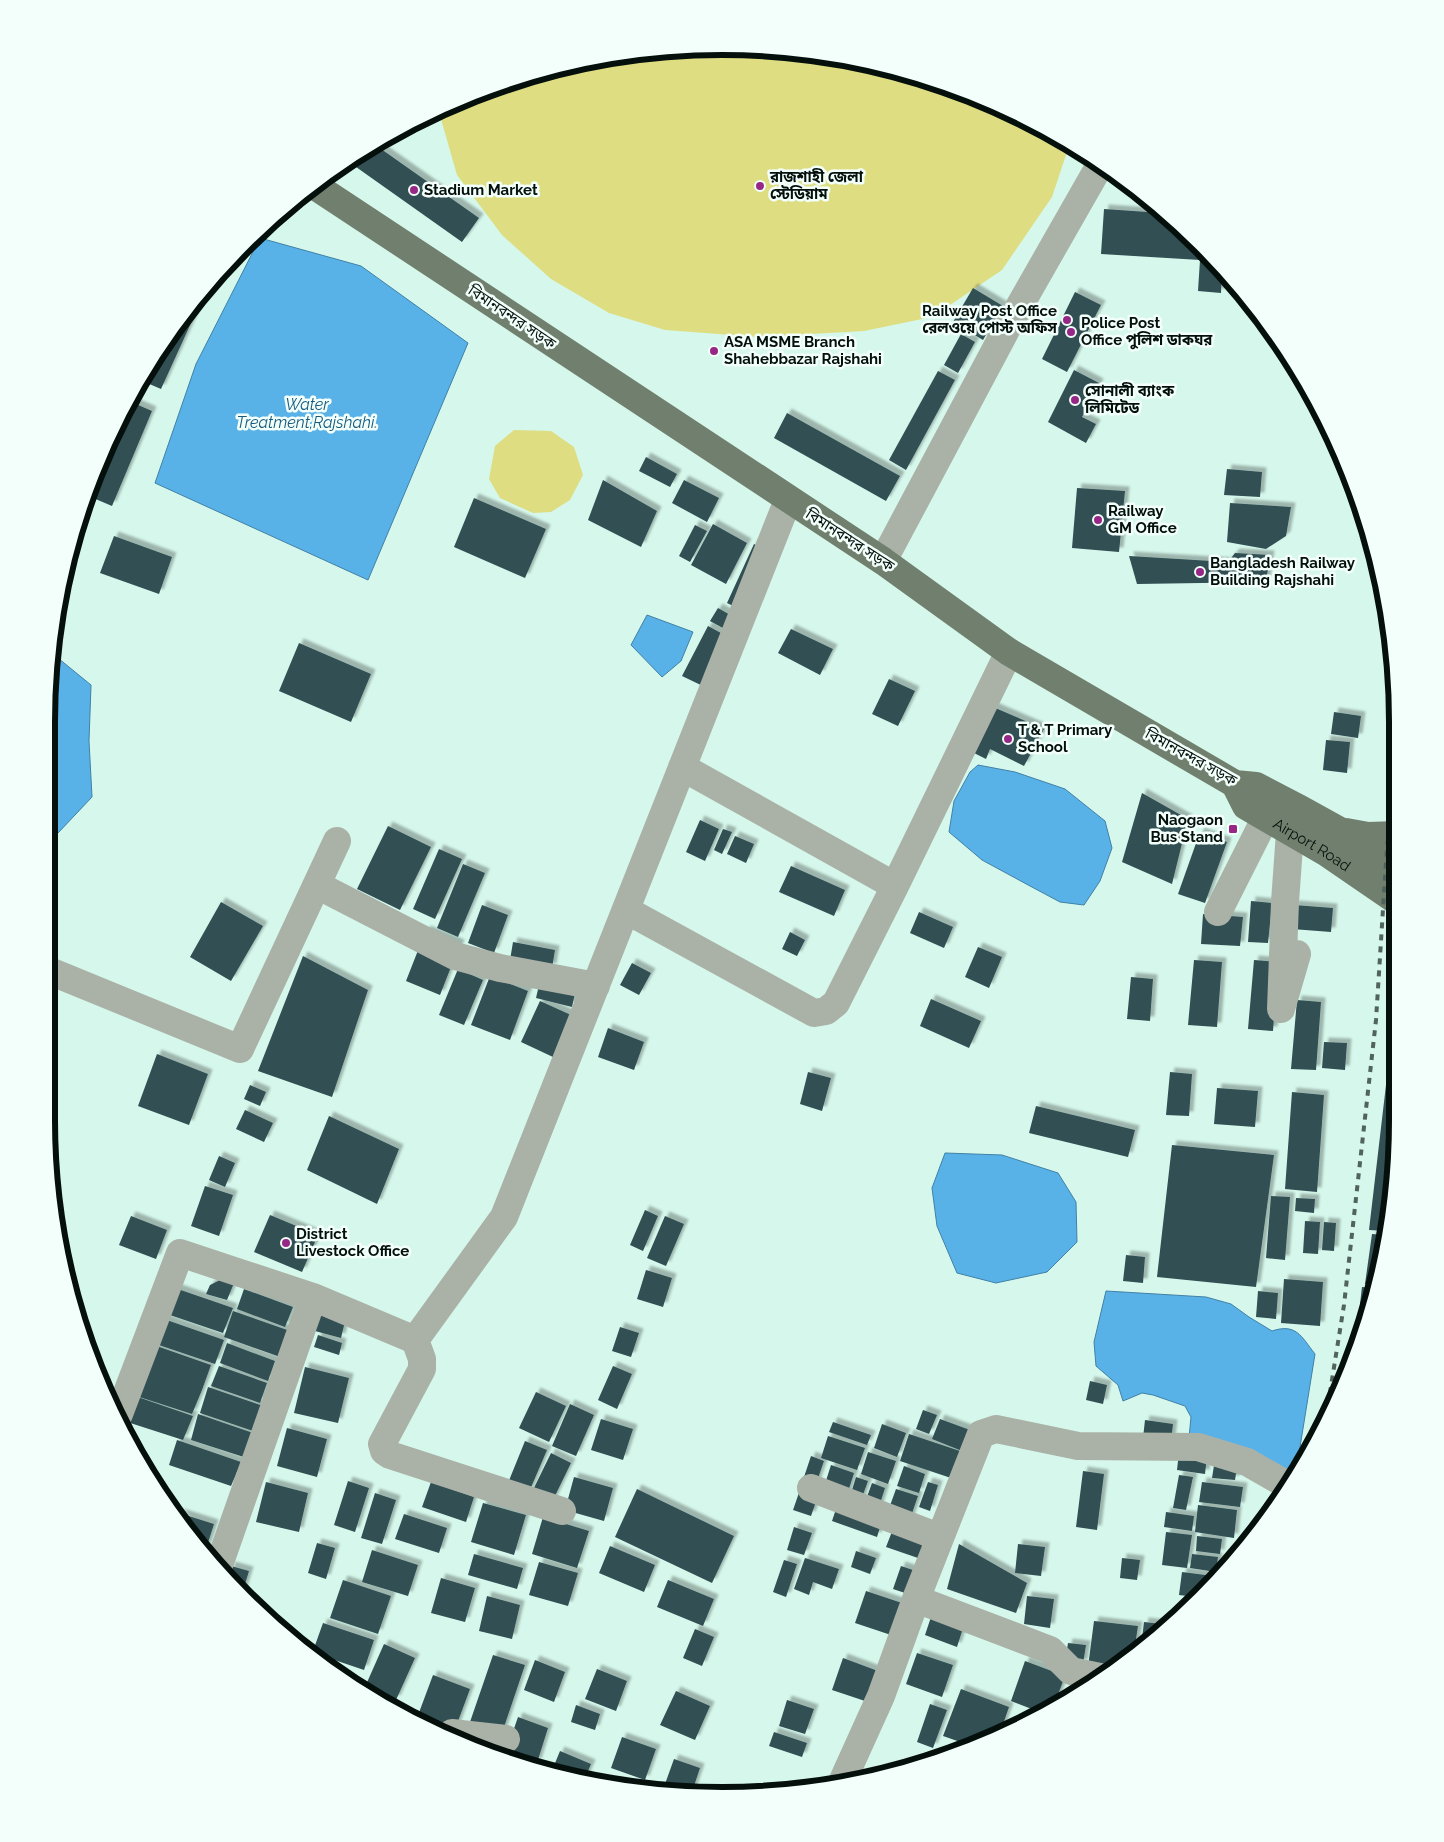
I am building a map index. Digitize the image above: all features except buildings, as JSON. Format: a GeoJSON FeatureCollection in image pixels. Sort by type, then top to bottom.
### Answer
{"type":"FeatureCollection","features":[{"type":"Feature","properties":{"kind":"main road","name":"বিমানবন্দর সড়ক"},"geometry":{"type":"LineString","coordinates":[[321,190],[883,561],[1009,652],[1235,784]]}},
{"type":"Feature","properties":{"kind":"main road","name":"Airport Road"},"geometry":{"type":"LineString","coordinates":[[1235,784],[1246,806],[1271,808],[1295,821],[1327,853],[1389,896]]}},
{"type":"Feature","properties":{"kind":"main road"},"geometry":{"type":"LineString","coordinates":[[1295,821],[1368,836],[1389,835]]}},
{"type":"Feature","properties":{"kind":"main road"},"geometry":{"type":"LineString","coordinates":[[1340,831],[1389,865]]}},
{"type":"Feature","properties":{"kind":"street"},"geometry":{"type":"LineString","coordinates":[[883,561],[1007,328],[1097,170]]}},
{"type":"Feature","properties":{"kind":"street"},"geometry":{"type":"LineString","coordinates":[[415,1340],[504,1217],[788,500]]}},
{"type":"Feature","properties":{"kind":"street"},"geometry":{"type":"LineString","coordinates":[[626,910],[814,1013],[826,1011],[836,1003],[1009,652]]}},
{"type":"Feature","properties":{"kind":"street"},"geometry":{"type":"LineString","coordinates":[[682,767],[895,886]]}},
{"type":"Feature","properties":{"kind":"street"},"geometry":{"type":"LineString","coordinates":[[1218,912],[1271,808]]}},
{"type":"Feature","properties":{"kind":"street"},"geometry":{"type":"LineString","coordinates":[[1295,821],[1285,902],[1281,1009],[1298,954]]}},
{"type":"Feature","properties":{"kind":"street"},"geometry":{"type":"LineString","coordinates":[[55,973],[240,1049],[337,840]]}},
{"type":"Feature","properties":{"kind":"street"},"geometry":{"type":"LineString","coordinates":[[317,884],[455,956],[500,968],[596,986]]}},
{"type":"Feature","properties":{"kind":"street"},"geometry":{"type":"LineString","coordinates":[[121,1409],[180,1253],[313,1297],[415,1340],[422,1359],[422,1369],[382,1444],[384,1451],[390,1455],[562,1511]]}},
{"type":"Feature","properties":{"kind":"street"},"geometry":{"type":"LineString","coordinates":[[221,1560],[313,1297]]}},
{"type":"Feature","properties":{"kind":"street"},"geometry":{"type":"LineString","coordinates":[[845,1775],[881,1696],[939,1537],[981,1434],[996,1428],[1078,1446],[1198,1447],[1247,1462],[1282,1482]]}},
{"type":"Feature","properties":{"kind":"street"},"geometry":{"type":"LineString","coordinates":[[811,1488],[939,1537]]}},
{"type":"Feature","properties":{"kind":"street"},"geometry":{"type":"LineString","coordinates":[[916,1598],[1050,1650],[1070,1671],[1093,1675]]}},
{"type":"Feature","properties":{"kind":"street"},"geometry":{"type":"LineString","coordinates":[[463,1734],[506,1739]]}},
{"type":"Feature","properties":{"kind":"shaded area","name":"রাজশাহী জেলা স্টেডিয়াম"},"geometry":{"type":"Polygon","coordinates":[[[678,56],[766,56],[852,68],[895,78],[936,90],[977,106],[1017,124],[1067,151],[1052,197],[1002,270],[932,317],[864,331],[758,337],[665,330],[609,313],[551,279],[502,235],[457,175],[441,118],[508,90],[549,78],[592,68],[678,56]]]}},
{"type":"Feature","properties":{"kind":"shaded area"},"geometry":{"type":"Polygon","coordinates":[[[514,430],[551,431],[574,447],[583,475],[570,500],[551,512],[533,513],[500,498],[489,479],[495,446],[514,430]]]}},
{"type":"Feature","properties":{"kind":"water","name":"Water Treatment,Rajshahi."},"geometry":{"type":"Polygon","coordinates":[[[262,239],[361,266],[468,343],[368,580],[155,483],[196,364],[257,243],[262,239]]]}},
{"type":"Feature","properties":{"kind":"water"},"geometry":{"type":"Polygon","coordinates":[[[647,615],[693,632],[681,661],[662,677],[631,645],[647,615]]]}},
{"type":"Feature","properties":{"kind":"water"},"geometry":{"type":"Polygon","coordinates":[[[58,658],[91,685],[89,741],[92,797],[58,833],[55,832],[55,722],[58,658]]]}},
{"type":"Feature","properties":{"kind":"water"},"geometry":{"type":"Polygon","coordinates":[[[978,765],[1015,772],[1065,789],[1105,821],[1112,848],[1100,881],[1084,905],[1060,902],[1030,886],[982,860],[949,832],[954,801],[970,772],[978,765]]]}},
{"type":"Feature","properties":{"kind":"water"},"geometry":{"type":"Polygon","coordinates":[[[945,1153],[1002,1155],[1058,1173],[1076,1202],[1077,1242],[1047,1272],[996,1283],[957,1273],[937,1226],[932,1188],[945,1153]]]}},
{"type":"Feature","properties":{"kind":"water"},"geometry":{"type":"Polygon","coordinates":[[[1106,1291],[1206,1297],[1231,1304],[1272,1331],[1280,1329],[1292,1330],[1302,1337],[1315,1354],[1299,1456],[1287,1473],[1189,1438],[1191,1417],[1185,1406],[1142,1393],[1123,1401],[1118,1385],[1096,1366],[1094,1342],[1106,1291]]]}},
{"type":"Feature","properties":{"kind":"railway"},"geometry":{"type":"LineString","coordinates":[[1330,1393],[1344,1305],[1376,1020],[1389,824]]}},
{"type":"Feature","properties":{"kind":"place","name":"রাজশাহী জেলা স্টেডিয়াম"},"geometry":{"type":"Point","coordinates":[760,186]}},
{"type":"Feature","properties":{"kind":"place","name":"Stadium Market"},"geometry":{"type":"Point","coordinates":[414,190]}},
{"type":"Feature","properties":{"kind":"place","name":"Railway Post Office রেলওয়ে পোস্ট অফিস"},"geometry":{"type":"Point","coordinates":[1067,320]}},
{"type":"Feature","properties":{"kind":"place","name":"Police Post Office পুলিশ ডাকঘর"},"geometry":{"type":"Point","coordinates":[1071,332]}},
{"type":"Feature","properties":{"kind":"place","name":"ASA MSME Branch Shahebbazar Rajshahi"},"geometry":{"type":"Point","coordinates":[714,351]}},
{"type":"Feature","properties":{"kind":"place","name":"সোনালী ব্যাংক লিমিটেড"},"geometry":{"type":"Point","coordinates":[1075,400]}},
{"type":"Feature","properties":{"kind":"place","name":"Railway GM Office"},"geometry":{"type":"Point","coordinates":[1098,520]}},
{"type":"Feature","properties":{"kind":"place","name":"Bangladesh Railway Building Rajshahi"},"geometry":{"type":"Point","coordinates":[1200,572]}},
{"type":"Feature","properties":{"kind":"place","name":"T & T Primary School"},"geometry":{"type":"Point","coordinates":[1008,739]}},
{"type":"Feature","properties":{"kind":"place","name":"Naogaon Bus Stand"},"geometry":{"type":"Point","coordinates":[1233,829]}},
{"type":"Feature","properties":{"kind":"place","name":"District Livestock Office"},"geometry":{"type":"Point","coordinates":[286,1243]}}]}
